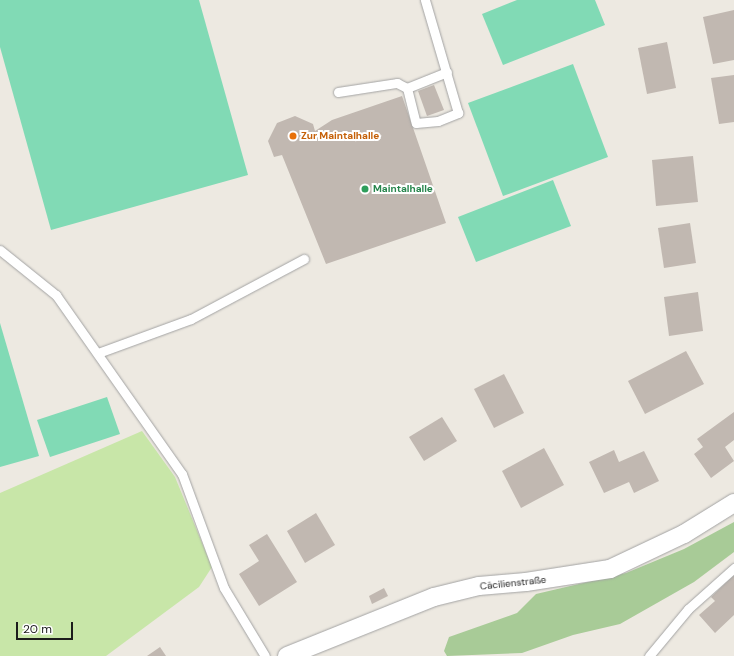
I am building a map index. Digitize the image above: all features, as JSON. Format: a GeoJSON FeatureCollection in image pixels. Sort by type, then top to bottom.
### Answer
{"type":"FeatureCollection","features":[{"type":"Feature","properties":{"kind":"street","name":"Cäcilienstraße"},"geometry":{"type":"LineString","coordinates":[[287,656],[313,650],[434,597],[479,586],[526,582],[610,569],[684,534],[734,503]]}},
{"type":"Feature","properties":{"kind":"lane"},"geometry":{"type":"LineString","coordinates":[[407,88],[416,124],[438,121],[458,113],[425,0]]}},
{"type":"Feature","properties":{"kind":"lane"},"geometry":{"type":"LineString","coordinates":[[338,92],[397,83],[407,88],[447,72]]}},
{"type":"Feature","properties":{"kind":"lane"},"geometry":{"type":"LineString","coordinates":[[0,250],[56,295],[182,474],[224,588],[265,656]]}},
{"type":"Feature","properties":{"kind":"lane"},"geometry":{"type":"LineString","coordinates":[[98,353],[191,320],[304,259]]}},
{"type":"Feature","properties":{"kind":"lane"},"geometry":{"type":"LineString","coordinates":[[649,656],[688,610],[734,568]]}},
{"type":"Feature","properties":{"kind":"green space"},"geometry":{"type":"Polygon","coordinates":[[[0,0],[199,0],[248,175],[51,230],[0,47],[0,0]]]}},
{"type":"Feature","properties":{"kind":"green space"},"geometry":{"type":"Polygon","coordinates":[[[517,0],[595,0],[605,25],[503,65],[482,14],[517,0]]]}},
{"type":"Feature","properties":{"kind":"green space"},"geometry":{"type":"Polygon","coordinates":[[[573,64],[608,157],[503,196],[468,103],[573,64]]]}},
{"type":"Feature","properties":{"kind":"green space"},"geometry":{"type":"Polygon","coordinates":[[[553,180],[571,226],[476,262],[458,217],[553,180]]]}},
{"type":"Feature","properties":{"kind":"green space"},"geometry":{"type":"Polygon","coordinates":[[[0,323],[39,456],[0,467],[0,323]]]}},
{"type":"Feature","properties":{"kind":"green space"},"geometry":{"type":"Polygon","coordinates":[[[107,397],[120,434],[50,457],[37,420],[107,397]]]}},
{"type":"Feature","properties":{"kind":"green space"},"geometry":{"type":"Polygon","coordinates":[[[142,431],[175,477],[212,567],[199,587],[106,656],[0,656],[0,493],[142,431]]]}},
{"type":"Feature","properties":{"kind":"green space"},"geometry":{"type":"Polygon","coordinates":[[[734,522],[734,552],[694,582],[620,624],[573,635],[522,653],[447,656],[444,651],[449,637],[517,613],[536,594],[626,573],[684,549],[734,522]]]}},
{"type":"Feature","properties":{"kind":"building"},"geometry":{"type":"Polygon","coordinates":[[[734,10],[734,60],[713,64],[703,17],[734,10]]]}},
{"type":"Feature","properties":{"kind":"building"},"geometry":{"type":"Polygon","coordinates":[[[667,42],[676,88],[647,94],[638,48],[667,42]]]}},
{"type":"Feature","properties":{"kind":"building"},"geometry":{"type":"Polygon","coordinates":[[[734,75],[734,122],[719,124],[711,78],[734,75]]]}},
{"type":"Feature","properties":{"kind":"building"},"geometry":{"type":"Polygon","coordinates":[[[434,85],[444,110],[427,116],[418,91],[434,85]]]}},
{"type":"Feature","properties":{"kind":"building","name":"Maintalhalle"},"geometry":{"type":"Polygon","coordinates":[[[402,96],[446,223],[326,264],[282,155],[274,157],[268,141],[277,123],[295,116],[313,124],[315,131],[332,120],[402,96]]]}},
{"type":"Feature","properties":{"kind":"building"},"geometry":{"type":"Polygon","coordinates":[[[693,156],[698,202],[656,206],[652,160],[693,156]]]}},
{"type":"Feature","properties":{"kind":"building"},"geometry":{"type":"Polygon","coordinates":[[[690,223],[696,263],[664,268],[658,228],[690,223]]]}},
{"type":"Feature","properties":{"kind":"building"},"geometry":{"type":"Polygon","coordinates":[[[698,292],[703,331],[669,336],[664,297],[698,292]]]}},
{"type":"Feature","properties":{"kind":"building"},"geometry":{"type":"Polygon","coordinates":[[[686,351],[704,384],[645,414],[628,381],[686,351]]]}},
{"type":"Feature","properties":{"kind":"building"},"geometry":{"type":"Polygon","coordinates":[[[504,374],[524,413],[494,428],[474,389],[504,374]]]}},
{"type":"Feature","properties":{"kind":"building"},"geometry":{"type":"Polygon","coordinates":[[[734,412],[734,440],[725,447],[734,461],[711,478],[694,454],[703,447],[697,439],[734,412]]]}},
{"type":"Feature","properties":{"kind":"building"},"geometry":{"type":"Polygon","coordinates":[[[442,417],[457,441],[424,461],[409,437],[442,417]]]}},
{"type":"Feature","properties":{"kind":"building"},"geometry":{"type":"Polygon","coordinates":[[[544,448],[564,485],[521,508],[502,471],[544,448]]]}},
{"type":"Feature","properties":{"kind":"building"},"geometry":{"type":"Polygon","coordinates":[[[614,450],[619,462],[644,451],[659,481],[634,493],[629,482],[604,493],[589,462],[614,450]]]}},
{"type":"Feature","properties":{"kind":"building"},"geometry":{"type":"Polygon","coordinates":[[[316,513],[335,545],[305,563],[287,531],[316,513]]]}},
{"type":"Feature","properties":{"kind":"building"},"geometry":{"type":"Polygon","coordinates":[[[267,534],[297,582],[259,606],[239,574],[259,561],[249,545],[267,534]]]}},
{"type":"Feature","properties":{"kind":"building"},"geometry":{"type":"Polygon","coordinates":[[[734,575],[734,615],[715,633],[699,615],[715,601],[711,597],[734,575]]]}},
{"type":"Feature","properties":{"kind":"building"},"geometry":{"type":"Polygon","coordinates":[[[384,588],[388,596],[372,604],[369,596],[384,588]]]}},
{"type":"Feature","properties":{"kind":"building"},"geometry":{"type":"Polygon","coordinates":[[[160,647],[166,656],[147,656],[160,647]]]}},
{"type":"Feature","properties":{"kind":"place","name":"Zur Maintalhalle"},"geometry":{"type":"Point","coordinates":[293,136]}},
{"type":"Feature","properties":{"kind":"place","name":"Maintalhalle"},"geometry":{"type":"Point","coordinates":[365,189]}}]}
